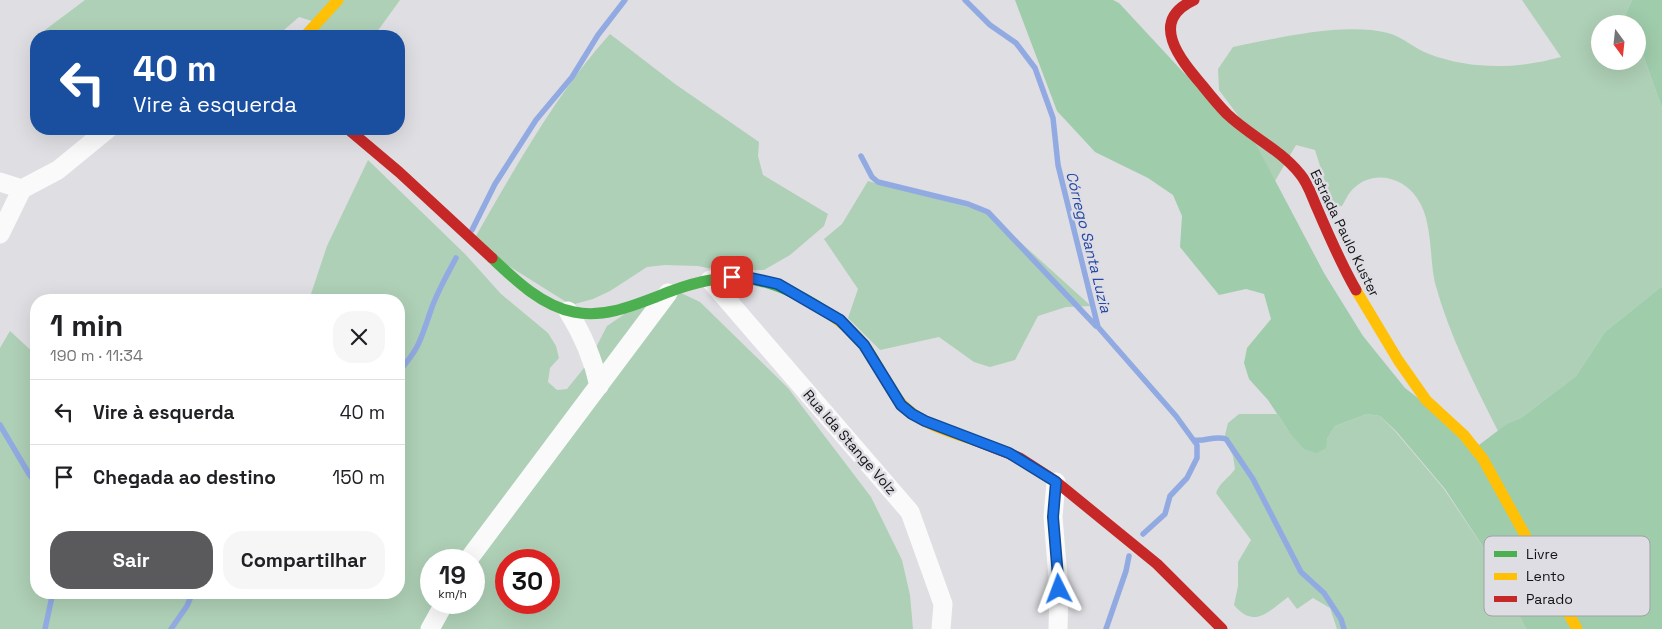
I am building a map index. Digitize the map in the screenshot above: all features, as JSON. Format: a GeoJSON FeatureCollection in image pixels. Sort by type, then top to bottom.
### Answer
{"type":"FeatureCollection","features":[{"type":"Feature","properties":{"kind":"street"},"geometry":{"type":"LineString","coordinates":[[310,30],[338,0]]}},
{"type":"Feature","properties":{"kind":"street","name":"Estrada Paulo Kuster"},"geometry":{"type":"LineString","coordinates":[[1194,0],[1181,6],[1173,16],[1170,32],[1175,48],[1184,64],[1226,114],[1259,140],[1284,155],[1302,176],[1362,303],[1426,400],[1464,436],[1483,459],[1526,536]]}},
{"type":"Feature","properties":{"kind":"street"},"geometry":{"type":"LineString","coordinates":[[0,234],[22,189],[58,170],[101,135]]}},
{"type":"Feature","properties":{"kind":"street"},"geometry":{"type":"LineString","coordinates":[[356,135],[390,162],[517,280],[547,302],[568,311],[600,314],[641,304],[668,293],[710,280],[732,277],[764,280],[778,284],[840,320],[864,345],[901,405],[912,414],[925,421],[1009,453],[1056,482],[1145,550],[1187,590],[1222,629]]}},
{"type":"Feature","properties":{"kind":"street"},"geometry":{"type":"LineString","coordinates":[[0,182],[22,189]]}},
{"type":"Feature","properties":{"kind":"street","name":"Rua Ida Stange Volz"},"geometry":{"type":"LineString","coordinates":[[710,280],[910,512],[943,604],[940,629]]}},
{"type":"Feature","properties":{"kind":"street"},"geometry":{"type":"LineString","coordinates":[[476,549],[668,293]]}},
{"type":"Feature","properties":{"kind":"street"},"geometry":{"type":"LineString","coordinates":[[568,311],[582,332],[594,360],[599,386]]}},
{"type":"Feature","properties":{"kind":"street"},"geometry":{"type":"LineString","coordinates":[[1056,482],[1053,517],[1059,589],[1058,629]]}},
{"type":"Feature","properties":{"kind":"street"},"geometry":{"type":"LineString","coordinates":[[430,629],[438,614]]}},
{"type":"Feature","properties":{"kind":"street","name":"Estrada Paulo Kuster"},"geometry":{"type":"LineString","coordinates":[[1570,616],[1577,629]]}},
{"type":"Feature","properties":{"kind":"green space"},"geometry":{"type":"Polygon","coordinates":[[[85,0],[400,0],[378,30],[307,30],[312,21],[299,17],[284,30],[45,30],[85,0]]]}},
{"type":"Feature","properties":{"kind":"green space"},"geometry":{"type":"Polygon","coordinates":[[[1015,0],[1113,0],[1119,3],[1183,72],[1248,129],[1324,273],[1363,336],[1405,388],[1479,445],[1508,423],[1521,418],[1576,376],[1605,332],[1662,286],[1662,629],[1526,629],[1520,616],[1650,616],[1650,536],[1484,536],[1484,548],[1445,489],[1396,431],[1380,416],[1367,414],[1335,426],[1327,439],[1326,448],[1317,453],[1304,449],[1289,432],[1268,400],[1249,379],[1244,363],[1247,348],[1271,319],[1264,294],[1246,289],[1219,295],[1180,247],[1182,216],[1173,195],[1148,178],[1095,152],[1057,111],[1015,0]]]}},
{"type":"Feature","properties":{"kind":"green space"},"geometry":{"type":"Polygon","coordinates":[[[1522,0],[1632,0],[1626,15],[1591,15],[1591,70],[1646,70],[1646,63],[1662,108],[1662,286],[1605,332],[1576,376],[1521,418],[1508,423],[1498,431],[1447,321],[1435,283],[1426,217],[1411,190],[1395,180],[1386,178],[1368,179],[1360,183],[1351,192],[1342,206],[1333,207],[1315,150],[1296,145],[1275,181],[1248,129],[1219,90],[1218,69],[1233,47],[1310,32],[1351,29],[1388,33],[1429,54],[1461,63],[1511,66],[1561,57],[1522,0]]]}},
{"type":"Feature","properties":{"kind":"green space"},"geometry":{"type":"Polygon","coordinates":[[[1632,0],[1662,0],[1662,108],[1646,63],[1646,15],[1626,15],[1632,0]]]}},
{"type":"Feature","properties":{"kind":"green space"},"geometry":{"type":"Polygon","coordinates":[[[610,34],[675,84],[759,142],[758,156],[763,175],[828,214],[824,226],[790,255],[764,270],[717,270],[698,266],[665,265],[647,267],[610,291],[593,299],[571,305],[472,243],[535,135],[571,83],[610,34]]]}},
{"type":"Feature","properties":{"kind":"green space"},"geometry":{"type":"Polygon","coordinates":[[[368,160],[465,254],[501,294],[548,333],[556,346],[559,358],[550,368],[548,382],[557,390],[567,389],[588,363],[607,326],[666,286],[700,302],[788,388],[871,497],[902,560],[910,595],[913,629],[0,629],[0,348],[10,331],[30,349],[30,599],[405,599],[405,294],[311,294],[327,246],[368,160]]]}},
{"type":"Feature","properties":{"kind":"green space"},"geometry":{"type":"Polygon","coordinates":[[[868,181],[987,212],[1091,306],[1066,307],[1038,316],[1015,360],[990,367],[974,362],[939,337],[880,350],[848,318],[858,289],[824,239],[842,224],[868,181]]]}},
{"type":"Feature","properties":{"kind":"green space"},"geometry":{"type":"Polygon","coordinates":[[[1239,414],[1277,414],[1289,432],[1327,439],[1335,426],[1367,414],[1380,416],[1444,489],[1484,549],[1484,616],[1520,616],[1526,629],[1337,629],[1330,608],[1313,598],[1297,609],[1288,597],[1261,616],[1248,616],[1241,612],[1234,605],[1238,586],[1238,562],[1251,540],[1216,493],[1235,469],[1233,456],[1224,439],[1228,423],[1239,414]]]}},
{"type":"Feature","properties":{"kind":"waterway"},"geometry":{"type":"LineString","coordinates":[[472,230],[495,184],[536,120],[572,77],[598,35],[625,0]]}},
{"type":"Feature","properties":{"kind":"waterway","name":"Córrego Santa Luzia"},"geometry":{"type":"LineString","coordinates":[[965,0],[990,25],[1016,43],[1035,68],[1053,118],[1058,165],[1098,327],[1176,416],[1197,445],[1197,458],[1187,478],[1170,496],[1165,514],[1143,534]]}},
{"type":"Feature","properties":{"kind":"waterway"},"geometry":{"type":"LineString","coordinates":[[861,156],[872,177],[878,182],[968,204],[988,212],[1096,326]]}},
{"type":"Feature","properties":{"kind":"waterway"},"geometry":{"type":"LineString","coordinates":[[405,364],[419,342],[436,297],[456,258]]}},
{"type":"Feature","properties":{"kind":"waterway"},"geometry":{"type":"LineString","coordinates":[[0,425],[30,475]]}},
{"type":"Feature","properties":{"kind":"waterway","name":"Córrego Santa Luzia"},"geometry":{"type":"LineString","coordinates":[[1194,440],[1226,439],[1253,479],[1301,572],[1324,593],[1341,619],[1344,629]]}},
{"type":"Feature","properties":{"kind":"waterway"},"geometry":{"type":"LineString","coordinates":[[1106,629],[1126,571],[1129,556]]}},
{"type":"Feature","properties":{"kind":"waterway"},"geometry":{"type":"LineString","coordinates":[[45,629],[51,599]]}},
{"type":"Feature","properties":{"kind":"waterway"},"geometry":{"type":"LineString","coordinates":[[171,629],[190,599]]}},
{"type":"Feature","properties":{"kind":"traffic: fast"},"geometry":{"type":"LineString","coordinates":[[492,258],[540,298],[562,309],[574,312],[605,313],[703,281],[744,278],[784,289],[828,313]]}},
{"type":"Feature","properties":{"kind":"traffic: slow"},"geometry":{"type":"LineString","coordinates":[[310,30],[338,0]]}},
{"type":"Feature","properties":{"kind":"traffic: slow"},"geometry":{"type":"LineString","coordinates":[[1356,290],[1398,360],[1426,400],[1464,435],[1483,459],[1526,536]]}},
{"type":"Feature","properties":{"kind":"traffic: slow"},"geometry":{"type":"LineString","coordinates":[[828,313],[848,328],[861,341],[891,390],[910,411],[936,427],[974,440]]}},
{"type":"Feature","properties":{"kind":"traffic: slow"},"geometry":{"type":"LineString","coordinates":[[1570,616],[1577,629]]}},
{"type":"Feature","properties":{"kind":"traffic: jam"},"geometry":{"type":"LineString","coordinates":[[1194,0],[1180,9],[1173,18],[1171,29],[1172,41],[1178,52],[1193,75],[1227,114],[1283,157],[1303,178],[1310,190],[1335,250],[1356,290]]}},
{"type":"Feature","properties":{"kind":"traffic: jam"},"geometry":{"type":"LineString","coordinates":[[355,135],[399,172],[492,258]]}},
{"type":"Feature","properties":{"kind":"traffic: jam"},"geometry":{"type":"LineString","coordinates":[[974,440],[1020,458],[1054,480],[1157,564],[1222,629]]}},
{"type":"Feature","properties":{"kind":"route"},"geometry":{"type":"LineString","coordinates":[[732,277],[751,278],[778,284],[840,320],[864,345],[901,405],[912,414],[925,421],[1022,459],[1056,482],[1053,517],[1059,589]]}}]}
